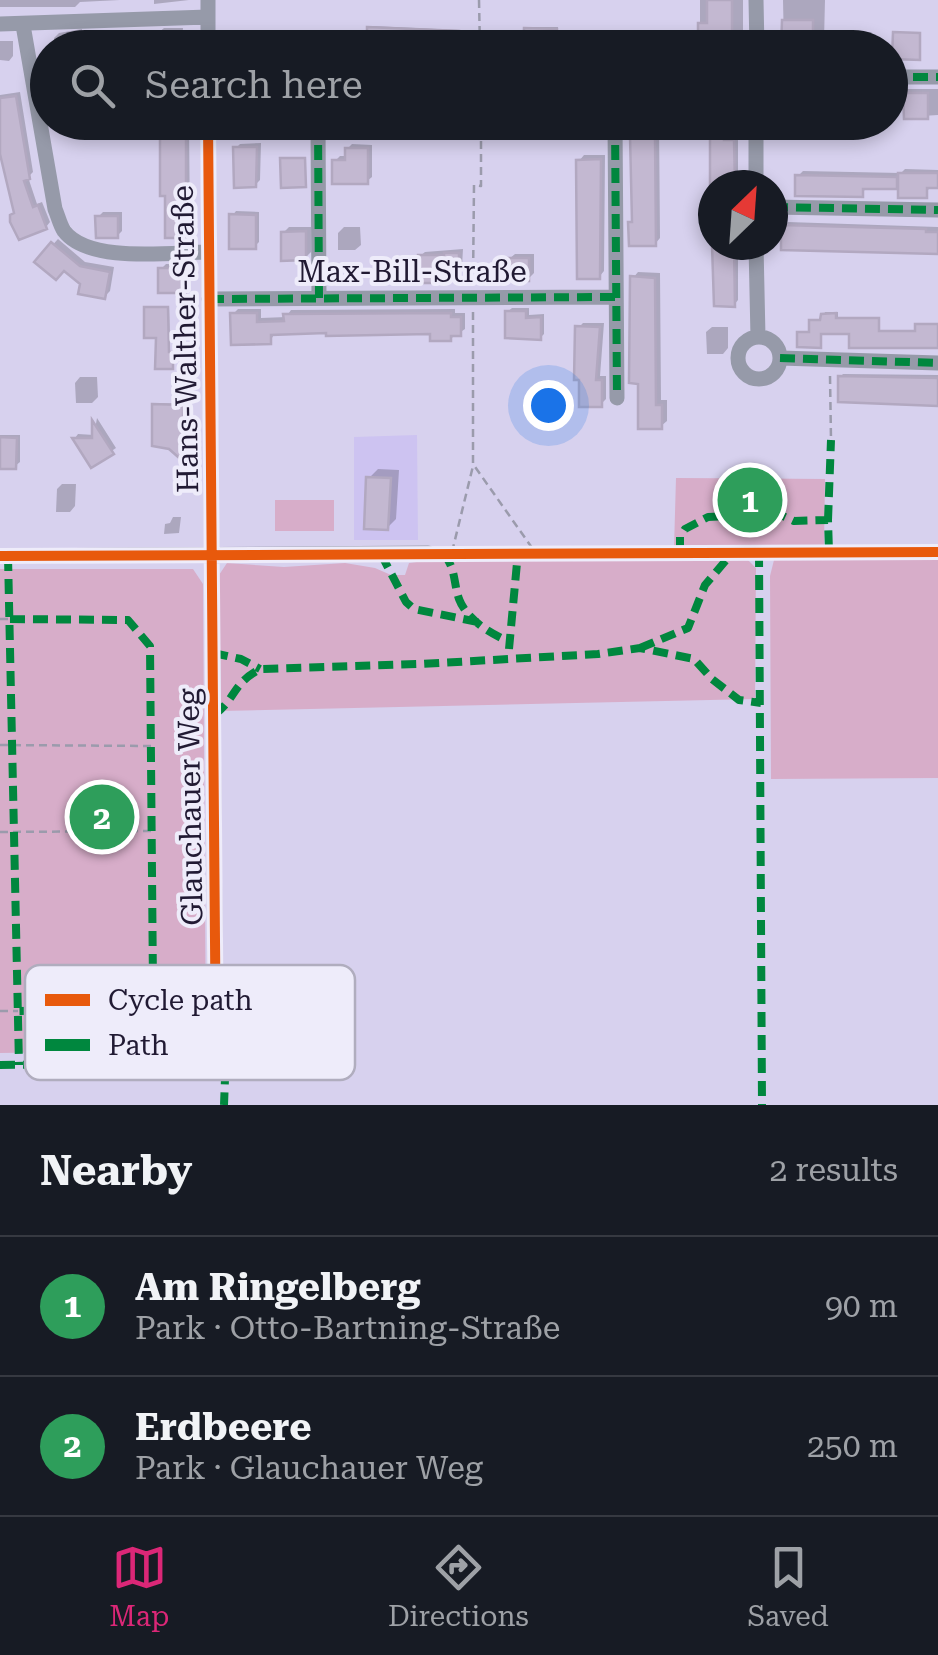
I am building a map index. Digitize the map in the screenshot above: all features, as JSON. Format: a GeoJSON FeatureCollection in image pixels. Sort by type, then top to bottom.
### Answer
{"type":"FeatureCollection","features":[{"type":"Feature","properties":{"kind":"street"},"geometry":{"type":"LineString","coordinates":[[756,0],[756,30]]}},
{"type":"Feature","properties":{"kind":"street"},"geometry":{"type":"LineString","coordinates":[[0,24],[208,8]]}},
{"type":"Feature","properties":{"kind":"street"},"geometry":{"type":"LineString","coordinates":[[22,25],[30,71]]}},
{"type":"Feature","properties":{"kind":"street"},"geometry":{"type":"LineString","coordinates":[[908,77],[938,77]]}},
{"type":"Feature","properties":{"kind":"street"},"geometry":{"type":"LineString","coordinates":[[42,140],[54,209],[65,232],[82,246],[106,253],[209,252]]}},
{"type":"Feature","properties":{"kind":"street","name":"Hans-Walther-Straße"},"geometry":{"type":"LineString","coordinates":[[208,140],[212,556]]}},
{"type":"Feature","properties":{"kind":"street"},"geometry":{"type":"LineString","coordinates":[[318,140],[320,298]]}},
{"type":"Feature","properties":{"kind":"street"},"geometry":{"type":"LineString","coordinates":[[615,140],[617,398]]}},
{"type":"Feature","properties":{"kind":"street"},"geometry":{"type":"LineString","coordinates":[[756,140],[756,170]]}},
{"type":"Feature","properties":{"kind":"street"},"geometry":{"type":"LineString","coordinates":[[788,207],[938,210]]}},
{"type":"Feature","properties":{"kind":"street"},"geometry":{"type":"LineString","coordinates":[[756,260],[758,337]]}},
{"type":"Feature","properties":{"kind":"street","name":"Max-Bill-Straße"},"geometry":{"type":"LineString","coordinates":[[209,300],[616,297]]}},
{"type":"Feature","properties":{"kind":"street"},"geometry":{"type":"LineString","coordinates":[[758,337],[775,344],[780,358],[775,372],[762,379],[742,372],[738,350],[748,339],[758,337]]}},
{"type":"Feature","properties":{"kind":"street"},"geometry":{"type":"LineString","coordinates":[[780,358],[938,363]]}},
{"type":"Feature","properties":{"kind":"street"},"geometry":{"type":"LineString","coordinates":[[0,556],[428,553]]}},
{"type":"Feature","properties":{"kind":"street","name":"Glauchauer Weg"},"geometry":{"type":"LineString","coordinates":[[212,556],[215,965]]}},
{"type":"Feature","properties":{"kind":"path"},"geometry":{"type":"LineString","coordinates":[[479,0],[480,30]]}},
{"type":"Feature","properties":{"kind":"path"},"geometry":{"type":"LineString","coordinates":[[452,552],[473,464],[474,185],[482,186],[481,140]]}},
{"type":"Feature","properties":{"kind":"path"},"geometry":{"type":"LineString","coordinates":[[830,360],[831,440]]}},
{"type":"Feature","properties":{"kind":"path"},"geometry":{"type":"LineString","coordinates":[[473,464],[534,552]]}},
{"type":"Feature","properties":{"kind":"path"},"geometry":{"type":"LineString","coordinates":[[0,619],[10,619]]}},
{"type":"Feature","properties":{"kind":"path"},"geometry":{"type":"LineString","coordinates":[[0,746],[152,746]]}},
{"type":"Feature","properties":{"kind":"path"},"geometry":{"type":"LineString","coordinates":[[0,832],[154,832]]}},
{"type":"Feature","properties":{"kind":"path"},"geometry":{"type":"LineString","coordinates":[[0,1011],[18,1011]]}},
{"type":"Feature","properties":{"kind":"shaded area"},"geometry":{"type":"Polygon","coordinates":[[[417,435],[418,540],[354,540],[354,437],[417,435]]]}},
{"type":"Feature","properties":{"kind":"shaded area"},"geometry":{"type":"Polygon","coordinates":[[[676,478],[825,479],[824,547],[674,548],[676,478]]]}},
{"type":"Feature","properties":{"kind":"shaded area"},"geometry":{"type":"Polygon","coordinates":[[[275,500],[334,500],[334,531],[275,531],[275,500]]]}},
{"type":"Feature","properties":{"kind":"shaded area"},"geometry":{"type":"Polygon","coordinates":[[[744,556],[756,568],[755,699],[221,711],[219,575],[227,563],[284,567],[345,563],[405,575],[409,563],[424,561],[744,556]]]}},
{"type":"Feature","properties":{"kind":"shaded area"},"geometry":{"type":"Polygon","coordinates":[[[938,559],[938,778],[771,779],[770,576],[774,560],[938,559]]]}},
{"type":"Feature","properties":{"kind":"shaded area"},"geometry":{"type":"Polygon","coordinates":[[[0,569],[193,569],[203,584],[205,965],[25,965],[25,1053],[0,1053],[0,569]]]}},
{"type":"Feature","properties":{"kind":"building"},"geometry":{"type":"Polygon","coordinates":[[[707,0],[732,0],[732,30],[698,30],[698,23],[707,23],[707,0]]]}},
{"type":"Feature","properties":{"kind":"building"},"geometry":{"type":"Polygon","coordinates":[[[782,20],[813,20],[813,30],[782,30],[782,20]]]}},
{"type":"Feature","properties":{"kind":"building"},"geometry":{"type":"Polygon","coordinates":[[[367,27],[436,30],[367,30],[367,27]]]}},
{"type":"Feature","properties":{"kind":"building"},"geometry":{"type":"Polygon","coordinates":[[[908,33],[920,33],[920,60],[908,60],[908,33]]]}},
{"type":"Feature","properties":{"kind":"building"},"geometry":{"type":"Polygon","coordinates":[[[908,93],[928,93],[928,119],[908,119],[908,93]]]}},
{"type":"Feature","properties":{"kind":"building"},"geometry":{"type":"Polygon","coordinates":[[[16,96],[30,179],[24,181],[33,207],[38,205],[47,229],[19,240],[10,222],[14,213],[0,154],[0,98],[16,96]]]}},
{"type":"Feature","properties":{"kind":"building"},"geometry":{"type":"Polygon","coordinates":[[[160,140],[186,140],[186,238],[165,238],[165,196],[160,196],[160,140]]]}},
{"type":"Feature","properties":{"kind":"building"},"geometry":{"type":"Polygon","coordinates":[[[630,140],[655,140],[656,246],[629,246],[628,222],[632,222],[630,140]]]}},
{"type":"Feature","properties":{"kind":"building"},"geometry":{"type":"Polygon","coordinates":[[[710,140],[734,140],[735,170],[710,170],[710,140]]]}},
{"type":"Feature","properties":{"kind":"building"},"geometry":{"type":"Polygon","coordinates":[[[233,147],[257,147],[256,187],[234,188],[233,147]]]}},
{"type":"Feature","properties":{"kind":"building"},"geometry":{"type":"Polygon","coordinates":[[[345,148],[368,148],[368,184],[332,184],[332,160],[345,160],[345,148]]]}},
{"type":"Feature","properties":{"kind":"building"},"geometry":{"type":"Polygon","coordinates":[[[280,158],[305,158],[306,187],[281,188],[280,158]]]}},
{"type":"Feature","properties":{"kind":"building"},"geometry":{"type":"Polygon","coordinates":[[[601,159],[600,279],[577,279],[576,160],[601,159]]]}},
{"type":"Feature","properties":{"kind":"building"},"geometry":{"type":"Polygon","coordinates":[[[898,173],[938,173],[938,188],[927,188],[927,198],[898,198],[898,173]]]}},
{"type":"Feature","properties":{"kind":"building"},"geometry":{"type":"Polygon","coordinates":[[[795,175],[897,177],[897,189],[863,189],[863,197],[795,196],[795,175]]]}},
{"type":"Feature","properties":{"kind":"building"},"geometry":{"type":"Polygon","coordinates":[[[229,214],[256,215],[256,249],[229,249],[229,214]]]}},
{"type":"Feature","properties":{"kind":"building"},"geometry":{"type":"Polygon","coordinates":[[[95,216],[118,216],[118,238],[96,238],[95,216]]]}},
{"type":"Feature","properties":{"kind":"building"},"geometry":{"type":"Polygon","coordinates":[[[788,225],[926,229],[938,232],[938,254],[788,250],[788,225]]]}},
{"type":"Feature","properties":{"kind":"building"},"geometry":{"type":"Polygon","coordinates":[[[306,231],[306,260],[281,261],[281,232],[306,231]]]}},
{"type":"Feature","properties":{"kind":"building"},"geometry":{"type":"Polygon","coordinates":[[[51,242],[80,266],[110,272],[105,299],[78,294],[80,284],[64,271],[56,280],[34,262],[51,242]]]}},
{"type":"Feature","properties":{"kind":"building"},"geometry":{"type":"Polygon","coordinates":[[[459,253],[459,273],[443,273],[443,283],[417,283],[418,255],[459,253]]]}},
{"type":"Feature","properties":{"kind":"building"},"geometry":{"type":"Polygon","coordinates":[[[506,258],[529,258],[529,281],[506,281],[506,258]]]}},
{"type":"Feature","properties":{"kind":"building"},"geometry":{"type":"Polygon","coordinates":[[[712,260],[734,260],[735,307],[714,306],[712,260]]]}},
{"type":"Feature","properties":{"kind":"building"},"geometry":{"type":"Polygon","coordinates":[[[158,268],[186,268],[186,293],[158,293],[158,268]]]}},
{"type":"Feature","properties":{"kind":"building"},"geometry":{"type":"Polygon","coordinates":[[[630,276],[655,278],[656,405],[662,405],[662,429],[638,429],[638,384],[629,383],[630,276]]]}},
{"type":"Feature","properties":{"kind":"building"},"geometry":{"type":"Polygon","coordinates":[[[144,307],[168,307],[173,369],[155,369],[156,338],[144,338],[144,307]]]}},
{"type":"Feature","properties":{"kind":"building"},"geometry":{"type":"Polygon","coordinates":[[[505,311],[526,311],[526,318],[541,317],[541,340],[505,338],[505,311]]]}},
{"type":"Feature","properties":{"kind":"building"},"geometry":{"type":"Polygon","coordinates":[[[230,313],[257,313],[257,322],[284,321],[283,314],[451,313],[451,317],[461,317],[461,336],[451,336],[451,341],[430,341],[430,334],[271,335],[271,344],[231,345],[230,313]]]}},
{"type":"Feature","properties":{"kind":"building"},"geometry":{"type":"Polygon","coordinates":[[[836,313],[836,318],[879,318],[879,331],[915,331],[915,324],[938,324],[938,348],[849,348],[849,334],[821,334],[821,348],[797,347],[797,332],[809,332],[809,320],[836,313]]]}},
{"type":"Feature","properties":{"kind":"building"},"geometry":{"type":"Polygon","coordinates":[[[575,326],[600,327],[596,380],[602,380],[602,407],[579,407],[579,380],[574,380],[575,326]]]}},
{"type":"Feature","properties":{"kind":"building"},"geometry":{"type":"Polygon","coordinates":[[[838,376],[938,378],[938,406],[838,402],[838,376]]]}},
{"type":"Feature","properties":{"kind":"building"},"geometry":{"type":"Polygon","coordinates":[[[152,404],[183,405],[183,435],[194,435],[200,447],[185,463],[169,449],[152,446],[152,404]]]}},
{"type":"Feature","properties":{"kind":"building"},"geometry":{"type":"Polygon","coordinates":[[[92,420],[114,454],[91,468],[72,438],[92,438],[92,420]]]}},
{"type":"Feature","properties":{"kind":"building"},"geometry":{"type":"Polygon","coordinates":[[[0,437],[17,438],[16,469],[0,469],[0,437]]]}},
{"type":"Feature","properties":{"kind":"building"},"geometry":{"type":"Polygon","coordinates":[[[366,477],[391,478],[388,530],[364,529],[366,477]]]}},
{"type":"Feature","properties":{"kind":"marked path"},"geometry":{"type":"LineString","coordinates":[[908,77],[938,77]]}},
{"type":"Feature","properties":{"kind":"marked path"},"geometry":{"type":"LineString","coordinates":[[318,140],[319,298]]}},
{"type":"Feature","properties":{"kind":"marked path"},"geometry":{"type":"LineString","coordinates":[[615,140],[617,398]]}},
{"type":"Feature","properties":{"kind":"marked path"},"geometry":{"type":"LineString","coordinates":[[788,207],[938,210]]}},
{"type":"Feature","properties":{"kind":"marked path"},"geometry":{"type":"LineString","coordinates":[[209,299],[616,297]]}},
{"type":"Feature","properties":{"kind":"marked path"},"geometry":{"type":"LineString","coordinates":[[780,358],[938,363]]}},
{"type":"Feature","properties":{"kind":"marked path"},"geometry":{"type":"LineString","coordinates":[[828,520],[831,440]]}},
{"type":"Feature","properties":{"kind":"marked path"},"geometry":{"type":"LineString","coordinates":[[680,552],[680,537],[685,529],[708,517],[756,510],[770,510],[794,521],[828,520],[829,552]]}},
{"type":"Feature","properties":{"kind":"marked path"},"geometry":{"type":"LineString","coordinates":[[509,649],[518,552]]}},
{"type":"Feature","properties":{"kind":"marked path"},"geometry":{"type":"LineString","coordinates":[[640,648],[688,628],[705,585],[733,552]]}},
{"type":"Feature","properties":{"kind":"marked path"},"geometry":{"type":"LineString","coordinates":[[759,552],[762,1105]]}},
{"type":"Feature","properties":{"kind":"marked path"},"geometry":{"type":"LineString","coordinates":[[443,553],[468,613],[510,642]]}},
{"type":"Feature","properties":{"kind":"marked path"},"geometry":{"type":"LineString","coordinates":[[381,554],[406,602],[414,609],[478,622]]}},
{"type":"Feature","properties":{"kind":"marked path"},"geometry":{"type":"LineString","coordinates":[[8,556],[19,1065]]}},
{"type":"Feature","properties":{"kind":"marked path"},"geometry":{"type":"LineString","coordinates":[[10,619],[128,620],[150,646],[153,965]]}},
{"type":"Feature","properties":{"kind":"marked path"},"geometry":{"type":"LineString","coordinates":[[214,715],[244,680],[260,669],[420,664],[640,648],[694,659],[739,700],[761,703]]}},
{"type":"Feature","properties":{"kind":"marked path"},"geometry":{"type":"LineString","coordinates":[[213,653],[241,659],[260,669]]}},
{"type":"Feature","properties":{"kind":"marked path"},"geometry":{"type":"LineString","coordinates":[[18,1011],[25,1011]]}},
{"type":"Feature","properties":{"kind":"marked path"},"geometry":{"type":"LineString","coordinates":[[0,1065],[25,1065]]}},
{"type":"Feature","properties":{"kind":"marked path"},"geometry":{"type":"LineString","coordinates":[[224,1105],[225,1080]]}},
{"type":"Feature","properties":{"kind":"cycle path"},"geometry":{"type":"LineString","coordinates":[[208,140],[215,965]]}},
{"type":"Feature","properties":{"kind":"cycle path"},"geometry":{"type":"LineString","coordinates":[[0,556],[938,552]]}},
{"type":"Feature","properties":{"kind":"place","name":"Am Ringelberg"},"geometry":{"type":"Point","coordinates":[750,500]}},
{"type":"Feature","properties":{"kind":"place","name":"Erdbeere"},"geometry":{"type":"Point","coordinates":[102,817]}}]}
